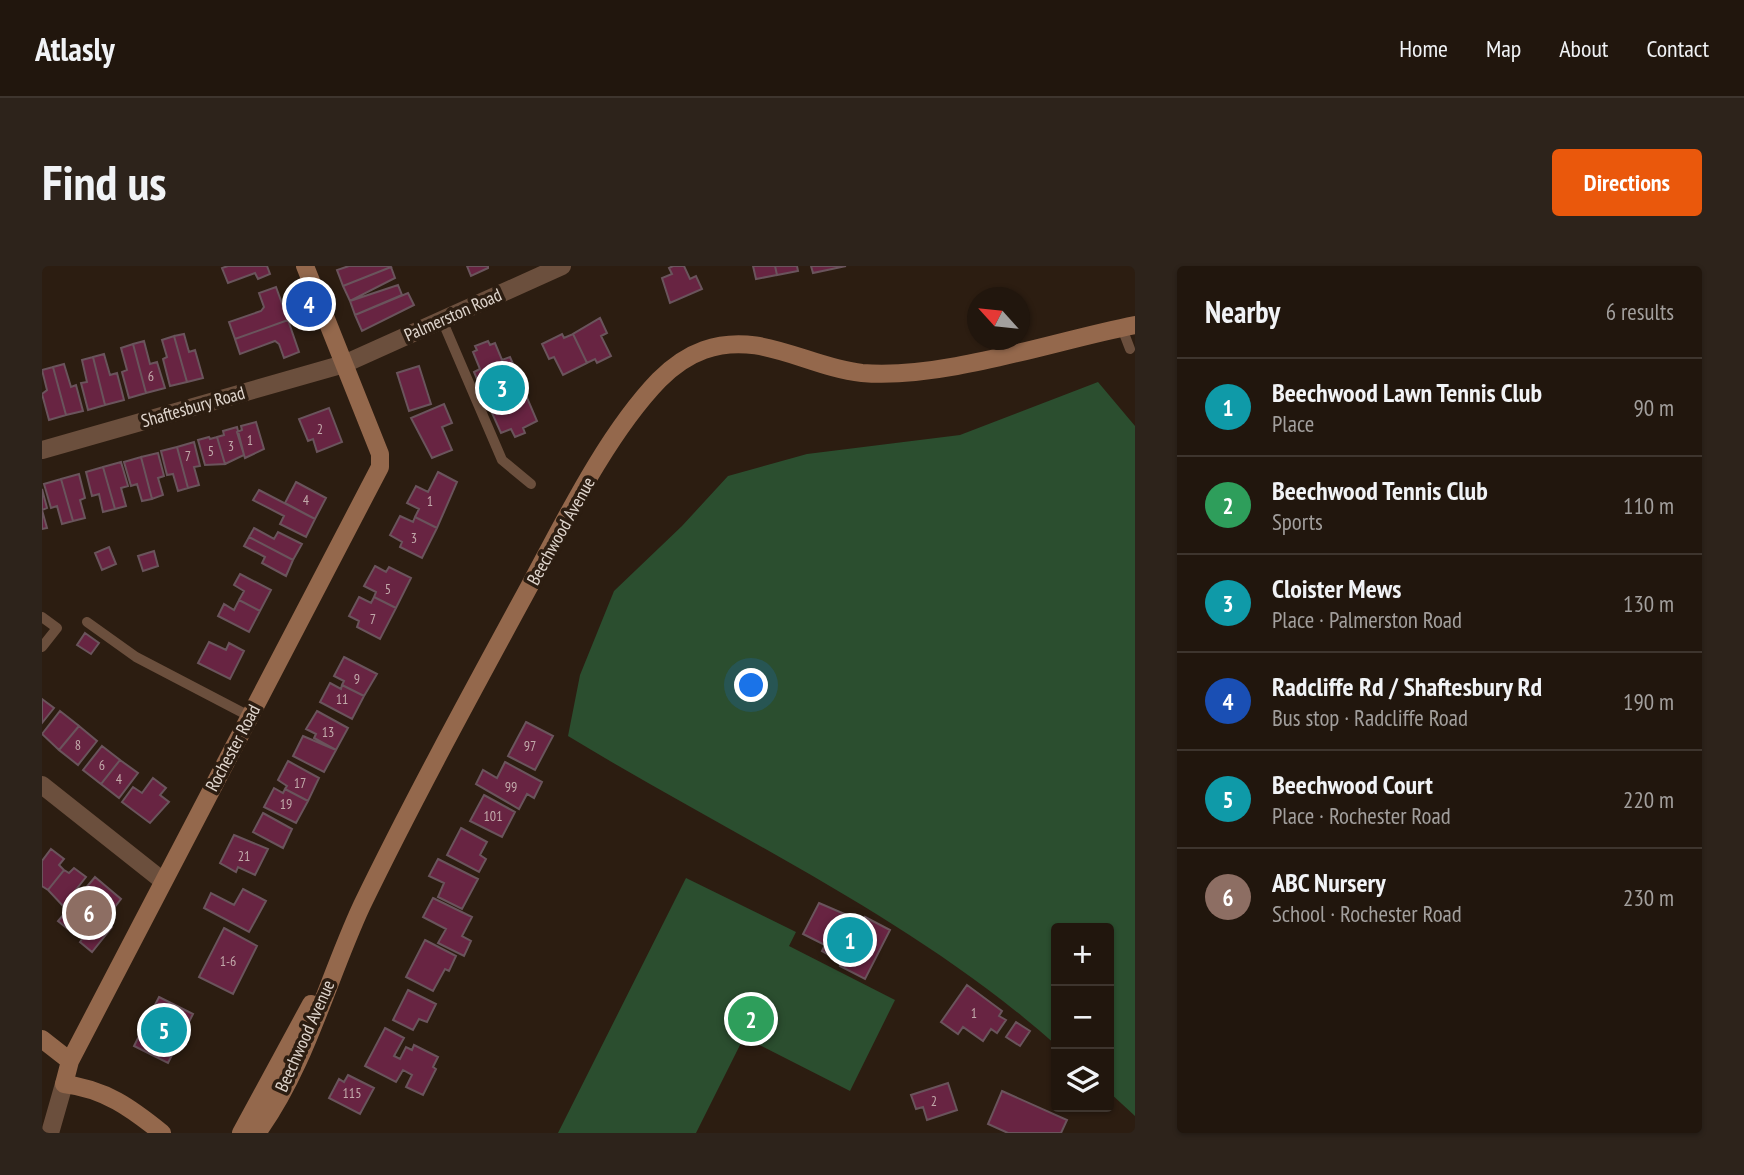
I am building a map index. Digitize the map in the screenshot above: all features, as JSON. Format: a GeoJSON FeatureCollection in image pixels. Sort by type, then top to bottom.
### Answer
{"type":"FeatureCollection","features":[{"type":"Feature","properties":{"kind":"street","name":"Rochester Road"},"geometry":{"type":"LineString","coordinates":[[50,1133],[70,1061],[380,467],[380,454],[305,266]]}},
{"type":"Feature","properties":{"kind":"street","name":"Palmerston Road"},"geometry":{"type":"LineString","coordinates":[[344,364],[562,266]]}},
{"type":"Feature","properties":{"kind":"street","name":"Beechwood Avenue"},"geometry":{"type":"LineString","coordinates":[[257,1133],[307,1040],[361,908],[489,660],[588,481],[638,407],[677,364],[722,345],[748,343],[841,370],[863,373],[909,372],[944,368],[1129,326]]}},
{"type":"Feature","properties":{"kind":"street","name":"Shaftesbury Road"},"geometry":{"type":"LineString","coordinates":[[42,450],[344,364]]}},
{"type":"Feature","properties":{"kind":"street"},"geometry":{"type":"LineString","coordinates":[[42,785],[163,881]]}},
{"type":"Feature","properties":{"kind":"street"},"geometry":{"type":"LineString","coordinates":[[241,1133],[361,908]]}},
{"type":"Feature","properties":{"kind":"street"},"geometry":{"type":"LineString","coordinates":[[42,1039],[70,1061]]}},
{"type":"Feature","properties":{"kind":"street"},"geometry":{"type":"LineString","coordinates":[[65,1084],[89,1087],[123,1102],[162,1133]]}},
{"type":"Feature","properties":{"kind":"lane"},"geometry":{"type":"LineString","coordinates":[[442,320],[502,460],[531,484]]}},
{"type":"Feature","properties":{"kind":"lane"},"geometry":{"type":"LineString","coordinates":[[1129,326],[1130,349]]}},
{"type":"Feature","properties":{"kind":"lane"},"geometry":{"type":"LineString","coordinates":[[42,617],[57,628],[42,647]]}},
{"type":"Feature","properties":{"kind":"lane"},"geometry":{"type":"LineString","coordinates":[[87,622],[136,657],[249,716]]}},
{"type":"Feature","properties":{"kind":"green space"},"geometry":{"type":"Polygon","coordinates":[[[1098,382],[1135,426],[1135,1116],[1114,1097],[1114,923],[1051,923],[1051,1041],[1000,999],[882,917],[568,736],[580,675],[614,591],[682,526],[728,476],[807,454],[960,435],[1098,382]]]}},
{"type":"Feature","properties":{"kind":"green space"},"geometry":{"type":"Polygon","coordinates":[[[686,878],[796,932],[789,946],[895,1000],[850,1091],[744,1037],[696,1133],[558,1133],[686,878]]]}},
{"type":"Feature","properties":{"kind":"building"},"geometry":{"type":"Polygon","coordinates":[[[267,266],[270,274],[258,279],[255,273],[228,283],[222,268],[267,266]]]}},
{"type":"Feature","properties":{"kind":"building"},"geometry":{"type":"Polygon","coordinates":[[[349,266],[391,267],[343,286],[337,270],[349,266]]]}},
{"type":"Feature","properties":{"kind":"building"},"geometry":{"type":"Polygon","coordinates":[[[467,266],[488,266],[488,268],[471,276],[467,266]]]}},
{"type":"Feature","properties":{"kind":"building"},"geometry":{"type":"Polygon","coordinates":[[[684,266],[690,279],[696,276],[702,289],[670,303],[662,278],[672,274],[669,268],[684,266]]]}},
{"type":"Feature","properties":{"kind":"building"},"geometry":{"type":"Polygon","coordinates":[[[753,266],[775,266],[777,275],[756,279],[753,266]]]}},
{"type":"Feature","properties":{"kind":"building"},"geometry":{"type":"Polygon","coordinates":[[[775,266],[797,266],[798,271],[777,275],[775,266]]]}},
{"type":"Feature","properties":{"kind":"building"},"geometry":{"type":"Polygon","coordinates":[[[811,266],[846,266],[813,273],[811,266]]]}},
{"type":"Feature","properties":{"kind":"building"},"geometry":{"type":"Polygon","coordinates":[[[391,267],[395,278],[350,301],[343,286],[391,267]]]}},
{"type":"Feature","properties":{"kind":"building"},"geometry":{"type":"Polygon","coordinates":[[[398,285],[402,295],[355,315],[350,301],[398,285]]]}},
{"type":"Feature","properties":{"kind":"building"},"geometry":{"type":"Polygon","coordinates":[[[276,287],[288,320],[235,339],[229,322],[261,311],[264,307],[259,293],[276,287]]]}},
{"type":"Feature","properties":{"kind":"building"},"geometry":{"type":"Polygon","coordinates":[[[408,293],[414,305],[362,331],[355,315],[408,293]]]}},
{"type":"Feature","properties":{"kind":"building"},"geometry":{"type":"Polygon","coordinates":[[[600,318],[607,333],[601,336],[611,356],[597,363],[595,359],[587,363],[573,334],[600,318]]]}},
{"type":"Feature","properties":{"kind":"building"},"geometry":{"type":"Polygon","coordinates":[[[288,320],[299,352],[284,358],[279,344],[275,341],[240,354],[235,339],[288,320]]]}},
{"type":"Feature","properties":{"kind":"building"},"geometry":{"type":"Polygon","coordinates":[[[184,334],[189,352],[195,350],[203,378],[187,382],[174,336],[184,334]]]}},
{"type":"Feature","properties":{"kind":"building"},"geometry":{"type":"Polygon","coordinates":[[[562,334],[564,338],[573,334],[587,363],[563,375],[554,357],[549,359],[542,344],[562,334]]]}},
{"type":"Feature","properties":{"kind":"building"},"geometry":{"type":"Polygon","coordinates":[[[174,336],[187,382],[170,386],[163,359],[167,357],[162,340],[174,336]]]}},
{"type":"Feature","properties":{"kind":"building"},"geometry":{"type":"Polygon","coordinates":[[[144,341],[150,364],[157,362],[165,388],[146,393],[133,344],[144,341]]]}},
{"type":"Feature","properties":{"kind":"building"},"geometry":{"type":"Polygon","coordinates":[[[488,341],[490,345],[495,343],[502,360],[510,357],[518,375],[507,379],[512,390],[522,386],[537,421],[523,428],[525,433],[515,437],[511,429],[501,433],[488,404],[497,400],[491,387],[482,391],[474,372],[480,369],[473,352],[477,350],[475,346],[488,341]]]}},
{"type":"Feature","properties":{"kind":"building"},"geometry":{"type":"Polygon","coordinates":[[[133,344],[146,393],[129,398],[122,372],[127,370],[121,348],[133,344]]]}},
{"type":"Feature","properties":{"kind":"building"},"geometry":{"type":"Polygon","coordinates":[[[104,354],[110,375],[117,373],[124,400],[105,405],[93,357],[104,354]]]}},
{"type":"Feature","properties":{"kind":"building"},"geometry":{"type":"Polygon","coordinates":[[[93,357],[105,405],[88,410],[81,383],[87,382],[82,360],[93,357]]]}},
{"type":"Feature","properties":{"kind":"building"},"geometry":{"type":"Polygon","coordinates":[[[64,364],[71,387],[76,385],[83,411],[66,415],[53,367],[64,364]]]}},
{"type":"Feature","properties":{"kind":"building"},"geometry":{"type":"Polygon","coordinates":[[[419,366],[431,404],[409,411],[397,373],[419,366]]]}},
{"type":"Feature","properties":{"kind":"building"},"geometry":{"type":"Polygon","coordinates":[[[53,367],[66,415],[49,420],[42,394],[47,390],[42,370],[53,367]]]}},
{"type":"Feature","properties":{"kind":"building"},"geometry":{"type":"Polygon","coordinates":[[[444,404],[452,423],[442,427],[452,450],[432,458],[411,418],[444,404]]]}},
{"type":"Feature","properties":{"kind":"building"},"geometry":{"type":"Polygon","coordinates":[[[329,408],[342,442],[317,452],[313,439],[308,441],[299,419],[329,408]]]}},
{"type":"Feature","properties":{"kind":"building"},"geometry":{"type":"Polygon","coordinates":[[[256,422],[264,449],[245,458],[237,432],[242,430],[241,426],[256,422]]]}},
{"type":"Feature","properties":{"kind":"building"},"geometry":{"type":"Polygon","coordinates":[[[237,427],[244,455],[225,464],[217,437],[224,435],[223,431],[237,427]]]}},
{"type":"Feature","properties":{"kind":"building"},"geometry":{"type":"Polygon","coordinates":[[[217,437],[225,464],[205,465],[198,440],[217,437]]]}},
{"type":"Feature","properties":{"kind":"building"},"geometry":{"type":"Polygon","coordinates":[[[194,442],[200,466],[194,467],[199,485],[188,488],[177,447],[194,442]]]}},
{"type":"Feature","properties":{"kind":"building"},"geometry":{"type":"Polygon","coordinates":[[[177,447],[188,488],[178,491],[173,474],[167,475],[161,451],[177,447]]]}},
{"type":"Feature","properties":{"kind":"building"},"geometry":{"type":"Polygon","coordinates":[[[158,453],[164,476],[158,478],[163,495],[152,499],[141,457],[158,453]]]}},
{"type":"Feature","properties":{"kind":"building"},"geometry":{"type":"Polygon","coordinates":[[[141,457],[152,499],[142,501],[137,484],[131,486],[124,462],[141,457]]]}},
{"type":"Feature","properties":{"kind":"building"},"geometry":{"type":"Polygon","coordinates":[[[121,462],[128,486],[121,488],[126,506],[115,509],[103,467],[121,462]]]}},
{"type":"Feature","properties":{"kind":"building"},"geometry":{"type":"Polygon","coordinates":[[[103,467],[115,509],[103,512],[99,494],[92,496],[86,472],[103,467]]]}},
{"type":"Feature","properties":{"kind":"building"},"geometry":{"type":"Polygon","coordinates":[[[438,472],[457,482],[437,528],[415,517],[419,509],[407,503],[416,486],[428,492],[438,472]]]}},
{"type":"Feature","properties":{"kind":"building"},"geometry":{"type":"Polygon","coordinates":[[[79,474],[85,498],[80,500],[85,518],[73,521],[61,479],[79,474]]]}},
{"type":"Feature","properties":{"kind":"building"},"geometry":{"type":"Polygon","coordinates":[[[61,479],[73,521],[62,524],[57,506],[51,508],[44,484],[61,479]]]}},
{"type":"Feature","properties":{"kind":"building"},"geometry":{"type":"Polygon","coordinates":[[[296,482],[326,498],[315,519],[285,503],[296,482]]]}},
{"type":"Feature","properties":{"kind":"building"},"geometry":{"type":"Polygon","coordinates":[[[42,489],[47,508],[42,510],[42,489]]]}},
{"type":"Feature","properties":{"kind":"building"},"geometry":{"type":"Polygon","coordinates":[[[259,490],[315,519],[306,537],[280,524],[284,516],[253,500],[259,490]]]}},
{"type":"Feature","properties":{"kind":"building"},"geometry":{"type":"Polygon","coordinates":[[[42,510],[47,528],[42,529],[42,510]]]}},
{"type":"Feature","properties":{"kind":"building"},"geometry":{"type":"Polygon","coordinates":[[[400,516],[413,522],[415,517],[437,528],[422,558],[400,547],[402,542],[390,535],[400,516]]]}},
{"type":"Feature","properties":{"kind":"building"},"geometry":{"type":"Polygon","coordinates":[[[254,528],[274,539],[278,532],[302,544],[293,560],[249,537],[254,528]]]}},
{"type":"Feature","properties":{"kind":"building"},"geometry":{"type":"Polygon","coordinates":[[[249,537],[293,560],[286,576],[262,563],[265,557],[244,546],[249,537]]]}},
{"type":"Feature","properties":{"kind":"building"},"geometry":{"type":"Polygon","coordinates":[[[109,547],[116,564],[102,570],[95,553],[109,547]]]}},
{"type":"Feature","properties":{"kind":"building"},"geometry":{"type":"Polygon","coordinates":[[[154,551],[158,566],[143,571],[138,556],[154,551]]]}},
{"type":"Feature","properties":{"kind":"building"},"geometry":{"type":"Polygon","coordinates":[[[375,566],[386,572],[389,567],[411,578],[396,608],[374,597],[376,592],[364,586],[375,566]]]}},
{"type":"Feature","properties":{"kind":"building"},"geometry":{"type":"Polygon","coordinates":[[[240,574],[271,590],[260,611],[239,600],[244,591],[234,585],[240,574]]]}},
{"type":"Feature","properties":{"kind":"building"},"geometry":{"type":"Polygon","coordinates":[[[359,597],[371,603],[374,597],[396,608],[380,639],[357,627],[359,621],[349,616],[359,597]]]}},
{"type":"Feature","properties":{"kind":"building"},"geometry":{"type":"Polygon","coordinates":[[[239,600],[260,611],[249,632],[218,616],[224,604],[234,610],[239,600]]]}},
{"type":"Feature","properties":{"kind":"building"},"geometry":{"type":"Polygon","coordinates":[[[85,633],[99,643],[91,654],[77,645],[85,633]]]}},
{"type":"Feature","properties":{"kind":"building"},"geometry":{"type":"Polygon","coordinates":[[[209,642],[226,650],[229,643],[244,651],[230,679],[198,663],[209,642]]]}},
{"type":"Feature","properties":{"kind":"building"},"geometry":{"type":"Polygon","coordinates":[[[344,657],[377,674],[364,696],[342,685],[344,681],[334,676],[344,657]]]}},
{"type":"Feature","properties":{"kind":"building"},"geometry":{"type":"Polygon","coordinates":[[[330,683],[341,689],[342,685],[364,696],[352,719],[320,702],[330,683]]]}},
{"type":"Feature","properties":{"kind":"building"},"geometry":{"type":"Polygon","coordinates":[[[42,699],[54,708],[42,723],[42,699]]]}},
{"type":"Feature","properties":{"kind":"building"},"geometry":{"type":"Polygon","coordinates":[[[60,711],[79,726],[59,750],[42,734],[60,711]]]}},
{"type":"Feature","properties":{"kind":"building"},"geometry":{"type":"Polygon","coordinates":[[[317,711],[348,728],[336,750],[314,738],[316,734],[306,729],[317,711]]]}},
{"type":"Feature","properties":{"kind":"building"},"geometry":{"type":"Polygon","coordinates":[[[526,722],[553,736],[535,770],[508,756],[526,722]]]}},
{"type":"Feature","properties":{"kind":"building"},"geometry":{"type":"Polygon","coordinates":[[[79,726],[97,741],[78,765],[59,750],[79,726]]]}},
{"type":"Feature","properties":{"kind":"building"},"geometry":{"type":"Polygon","coordinates":[[[303,736],[336,750],[324,772],[293,756],[303,736]]]}},
{"type":"Feature","properties":{"kind":"building"},"geometry":{"type":"Polygon","coordinates":[[[102,746],[120,760],[101,784],[83,770],[102,746]]]}},
{"type":"Feature","properties":{"kind":"building"},"geometry":{"type":"Polygon","coordinates":[[[120,760],[138,773],[119,798],[101,784],[120,760]]]}},
{"type":"Feature","properties":{"kind":"building"},"geometry":{"type":"Polygon","coordinates":[[[288,761],[319,778],[308,801],[285,789],[287,786],[278,780],[288,761]]]}},
{"type":"Feature","properties":{"kind":"building"},"geometry":{"type":"Polygon","coordinates":[[[505,762],[542,782],[534,798],[527,794],[519,809],[476,784],[483,770],[497,778],[505,762]]]}},
{"type":"Feature","properties":{"kind":"building"},"geometry":{"type":"Polygon","coordinates":[[[153,778],[166,788],[160,795],[169,802],[150,823],[122,802],[133,787],[142,793],[153,778]]]}},
{"type":"Feature","properties":{"kind":"building"},"geometry":{"type":"Polygon","coordinates":[[[274,788],[283,793],[285,789],[308,801],[296,823],[264,807],[274,788]]]}},
{"type":"Feature","properties":{"kind":"building"},"geometry":{"type":"Polygon","coordinates":[[[484,795],[515,812],[502,837],[470,821],[484,795]]]}},
{"type":"Feature","properties":{"kind":"building"},"geometry":{"type":"Polygon","coordinates":[[[263,813],[292,829],[283,848],[253,832],[263,813]]]}},
{"type":"Feature","properties":{"kind":"building"},"geometry":{"type":"Polygon","coordinates":[[[461,828],[487,842],[480,855],[486,859],[479,872],[447,855],[461,828]]]}},
{"type":"Feature","properties":{"kind":"building"},"geometry":{"type":"Polygon","coordinates":[[[234,835],[268,849],[255,875],[238,867],[236,872],[220,863],[234,835]]]}},
{"type":"Feature","properties":{"kind":"building"},"geometry":{"type":"Polygon","coordinates":[[[51,849],[64,859],[59,865],[64,870],[48,890],[42,886],[42,861],[51,849]]]}},
{"type":"Feature","properties":{"kind":"building"},"geometry":{"type":"Polygon","coordinates":[[[438,859],[478,879],[462,909],[438,897],[444,883],[429,876],[438,859]]]}},
{"type":"Feature","properties":{"kind":"building"},"geometry":{"type":"Polygon","coordinates":[[[74,868],[86,877],[63,906],[48,890],[64,870],[69,873],[74,868]]]}},
{"type":"Feature","properties":{"kind":"building"},"geometry":{"type":"Polygon","coordinates":[[[95,877],[121,899],[111,912],[115,915],[107,924],[112,927],[92,952],[80,942],[88,931],[80,924],[73,933],[58,921],[95,877]]]}},
{"type":"Feature","properties":{"kind":"building"},"geometry":{"type":"Polygon","coordinates":[[[243,889],[266,901],[249,932],[204,908],[211,893],[234,905],[243,889]]]}},
{"type":"Feature","properties":{"kind":"building"},"geometry":{"type":"Polygon","coordinates":[[[433,898],[472,917],[462,936],[471,941],[464,956],[438,943],[446,929],[423,917],[433,898]]]}},
{"type":"Feature","properties":{"kind":"building"},"geometry":{"type":"Polygon","coordinates":[[[819,903],[863,922],[865,917],[890,930],[865,979],[840,966],[842,962],[822,951],[825,945],[803,934],[819,903]]]}},
{"type":"Feature","properties":{"kind":"building"},"geometry":{"type":"Polygon","coordinates":[[[224,928],[257,946],[233,994],[199,977],[224,928]]]}},
{"type":"Feature","properties":{"kind":"building"},"geometry":{"type":"Polygon","coordinates":[[[425,940],[456,956],[449,971],[445,969],[433,991],[406,977],[425,940]]]}},
{"type":"Feature","properties":{"kind":"building"},"geometry":{"type":"Polygon","coordinates":[[[967,985],[1002,1011],[999,1016],[1006,1020],[997,1033],[991,1029],[983,1041],[963,1027],[958,1034],[941,1022],[967,985]]]}},
{"type":"Feature","properties":{"kind":"building"},"geometry":{"type":"Polygon","coordinates":[[[408,990],[436,1004],[427,1022],[419,1019],[413,1030],[393,1020],[408,990]]]}},
{"type":"Feature","properties":{"kind":"building"},"geometry":{"type":"Polygon","coordinates":[[[159,997],[193,1014],[168,1063],[134,1046],[159,997]]]}},
{"type":"Feature","properties":{"kind":"building"},"geometry":{"type":"Polygon","coordinates":[[[1016,1022],[1030,1031],[1020,1046],[1006,1037],[1016,1022]]]}},
{"type":"Feature","properties":{"kind":"building"},"geometry":{"type":"Polygon","coordinates":[[[385,1028],[404,1038],[394,1056],[400,1059],[406,1047],[412,1050],[414,1045],[438,1057],[433,1067],[436,1069],[423,1095],[406,1087],[412,1075],[403,1070],[396,1082],[365,1066],[385,1028]]]}},
{"type":"Feature","properties":{"kind":"building"},"geometry":{"type":"Polygon","coordinates":[[[348,1075],[374,1088],[360,1114],[329,1098],[339,1079],[344,1082],[348,1075]]]}},
{"type":"Feature","properties":{"kind":"building"},"geometry":{"type":"Polygon","coordinates":[[[948,1083],[957,1110],[927,1120],[923,1107],[916,1109],[911,1095],[948,1083]]]}},
{"type":"Feature","properties":{"kind":"building"},"geometry":{"type":"Polygon","coordinates":[[[1002,1091],[1067,1120],[1061,1133],[1008,1133],[988,1124],[1002,1091]]]}},
{"type":"Feature","properties":{"kind":"place","name":"Radcliffe Rd / Shaftesbury Rd"},"geometry":{"type":"Point","coordinates":[309,304]}},
{"type":"Feature","properties":{"kind":"place","name":"Cloister Mews"},"geometry":{"type":"Point","coordinates":[502,388]}},
{"type":"Feature","properties":{"kind":"place","name":"ABC Nursery"},"geometry":{"type":"Point","coordinates":[89,913]}},
{"type":"Feature","properties":{"kind":"place","name":"Beechwood Lawn Tennis Club"},"geometry":{"type":"Point","coordinates":[850,940]}},
{"type":"Feature","properties":{"kind":"place","name":"Beechwood Tennis Club"},"geometry":{"type":"Point","coordinates":[751,1019]}},
{"type":"Feature","properties":{"kind":"place","name":"Beechwood Court"},"geometry":{"type":"Point","coordinates":[164,1030]}}]}
